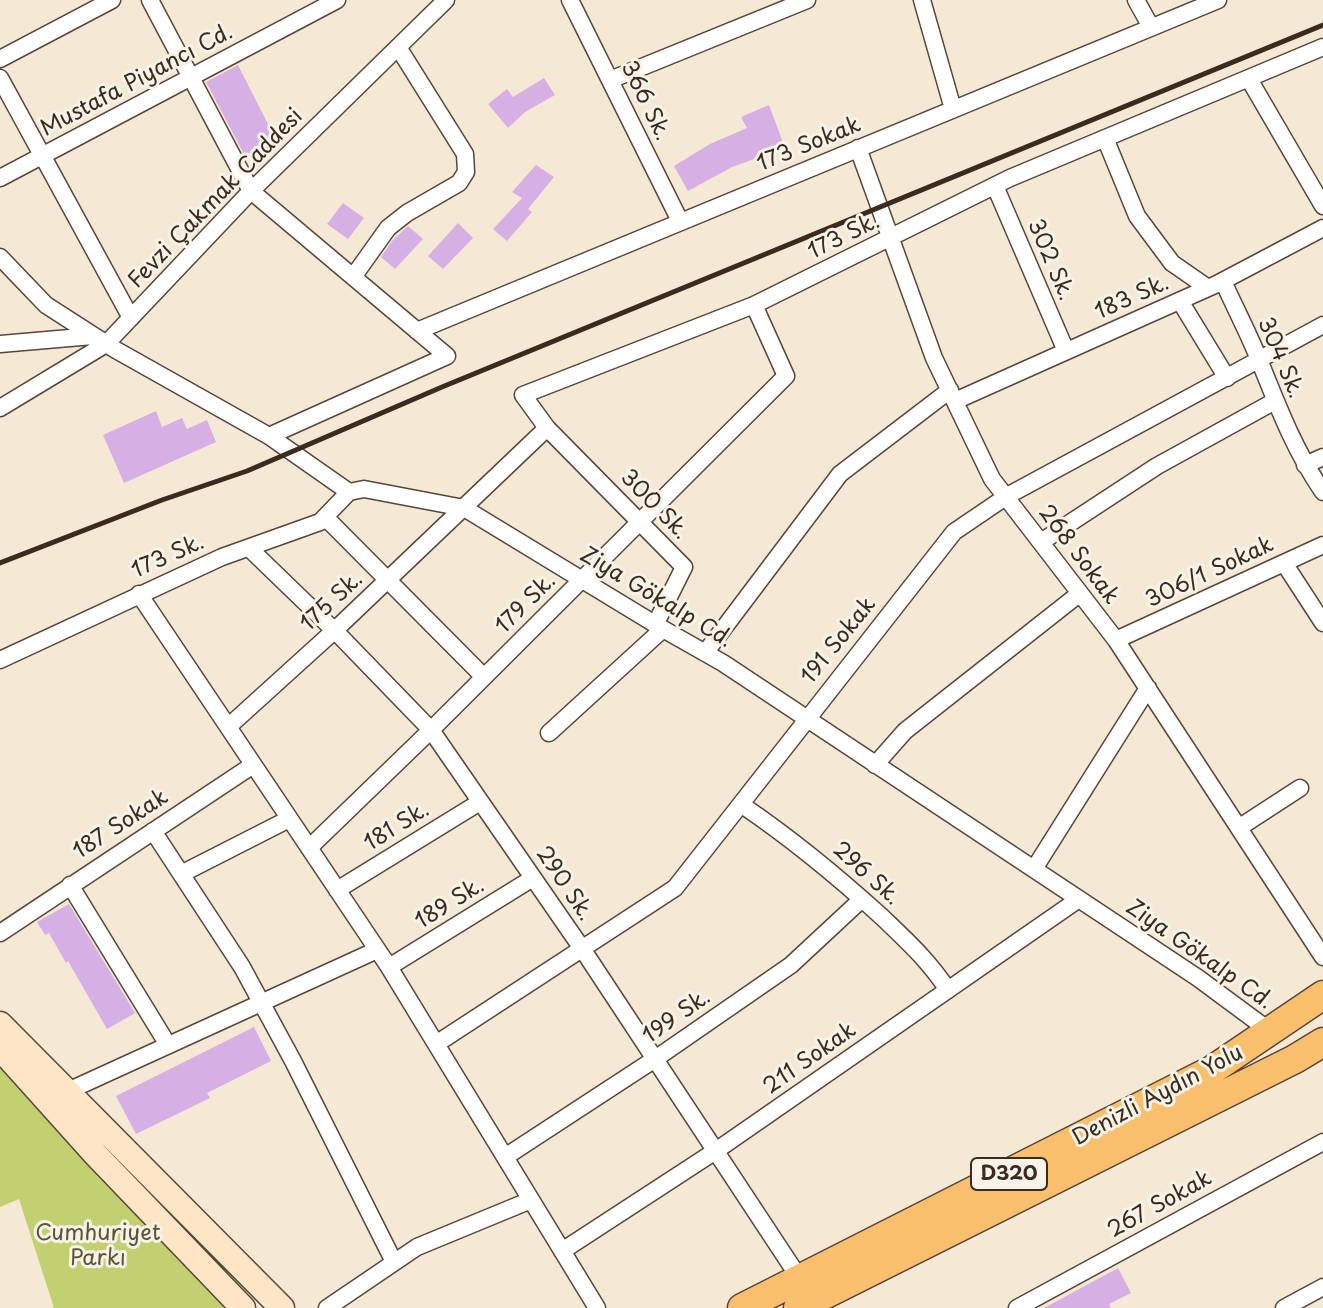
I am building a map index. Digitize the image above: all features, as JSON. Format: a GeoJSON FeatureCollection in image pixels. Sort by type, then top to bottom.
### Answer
{"type":"FeatureCollection","features":[{"type":"Feature","properties":{"kind":"highway","name":"Denizli Aydın Yolu"},"geometry":{"type":"LineString","coordinates":[[742,1308],[1212,1070],[1323,995]]}},
{"type":"Feature","properties":{"kind":"highway","name":"Denizli Aydın Yolu"},"geometry":{"type":"LineString","coordinates":[[798,1308],[834,1299],[1314,1054]]}},
{"type":"Feature","properties":{"kind":"main road"},"geometry":{"type":"LineString","coordinates":[[0,1024],[282,1308]]}},
{"type":"Feature","properties":{"kind":"main road"},"geometry":{"type":"LineString","coordinates":[[0,1048],[96,1155],[243,1308]]}},
{"type":"Feature","properties":{"kind":"street"},"geometry":{"type":"LineString","coordinates":[[0,59],[112,0]]}},
{"type":"Feature","properties":{"kind":"street"},"geometry":{"type":"LineString","coordinates":[[150,0],[251,191],[447,356],[269,436]]}},
{"type":"Feature","properties":{"kind":"street","name":"Mustafa Piyancı Cd."},"geometry":{"type":"LineString","coordinates":[[0,178],[337,0]]}},
{"type":"Feature","properties":{"kind":"street","name":"Fevzi Çakmak Caddesi"},"geometry":{"type":"LineString","coordinates":[[0,408],[131,318],[251,191],[446,0]]}},
{"type":"Feature","properties":{"kind":"street","name":"366 Sk."},"geometry":{"type":"LineString","coordinates":[[570,0],[680,221]]}},
{"type":"Feature","properties":{"kind":"street"},"geometry":{"type":"LineString","coordinates":[[610,80],[807,0]]}},
{"type":"Feature","properties":{"kind":"street"},"geometry":{"type":"LineString","coordinates":[[922,0],[953,109]]}},
{"type":"Feature","properties":{"kind":"street"},"geometry":{"type":"LineString","coordinates":[[1136,0],[1151,27]]}},
{"type":"Feature","properties":{"kind":"street","name":"173 Sokak"},"geometry":{"type":"LineString","coordinates":[[417,331],[1218,0]]}},
{"type":"Feature","properties":{"kind":"street"},"geometry":{"type":"LineString","coordinates":[[353,277],[388,228],[407,213],[459,183],[466,172],[465,154],[398,47]]}},
{"type":"Feature","properties":{"kind":"street","name":"173 Sk."},"geometry":{"type":"LineString","coordinates":[[547,428],[523,395],[754,305],[995,186],[1323,47]]}},
{"type":"Feature","properties":{"kind":"street"},"geometry":{"type":"LineString","coordinates":[[0,78],[131,318]]}},
{"type":"Feature","properties":{"kind":"street"},"geometry":{"type":"LineString","coordinates":[[1249,79],[1323,206]]}},
{"type":"Feature","properties":{"kind":"street"},"geometry":{"type":"LineString","coordinates":[[1105,138],[1137,216],[1172,263],[1216,285]]}},
{"type":"Feature","properties":{"kind":"street","name":"268 Sokak"},"geometry":{"type":"LineString","coordinates":[[858,148],[934,358],[992,479],[1116,640],[1323,957]]}},
{"type":"Feature","properties":{"kind":"street","name":"302 Sk."},"geometry":{"type":"LineString","coordinates":[[995,186],[1066,351]]}},
{"type":"Feature","properties":{"kind":"street","name":"183 Sk."},"geometry":{"type":"LineString","coordinates":[[705,653],[840,474],[952,396],[1066,351],[1216,285],[1323,228]]}},
{"type":"Feature","properties":{"kind":"street"},"geometry":{"type":"LineString","coordinates":[[0,257],[46,305],[100,340],[269,436],[349,492]]}},
{"type":"Feature","properties":{"kind":"street","name":"304 Sk."},"geometry":{"type":"LineString","coordinates":[[1216,285],[1259,359],[1305,465],[1323,492]]}},
{"type":"Feature","properties":{"kind":"street"},"geometry":{"type":"LineString","coordinates":[[1180,301],[1227,378]]}},
{"type":"Feature","properties":{"kind":"street","name":"179 Sk."},"geometry":{"type":"LineString","coordinates":[[309,848],[786,376],[754,305]]}},
{"type":"Feature","properties":{"kind":"street","name":"191 Sokak"},"geometry":{"type":"LineString","coordinates":[[436,1044],[675,888],[954,532],[1007,496],[1323,325]]}},
{"type":"Feature","properties":{"kind":"street"},"geometry":{"type":"LineString","coordinates":[[0,344],[100,340]]}},
{"type":"Feature","properties":{"kind":"street"},"geometry":{"type":"LineString","coordinates":[[1041,542],[1157,466],[1275,401]]}},
{"type":"Feature","properties":{"kind":"street"},"geometry":{"type":"LineString","coordinates":[[464,508],[547,428]]}},
{"type":"Feature","properties":{"kind":"street","name":"300 Sk."},"geometry":{"type":"LineString","coordinates":[[547,428],[684,567],[659,627],[549,733]]}},
{"type":"Feature","properties":{"kind":"street"},"geometry":{"type":"LineString","coordinates":[[1305,465],[1323,457]]}},
{"type":"Feature","properties":{"kind":"street","name":"Ziya Gökalp Cd."},"geometry":{"type":"LineString","coordinates":[[349,492],[364,489],[464,508],[705,653],[1198,978],[1271,1032]]}},
{"type":"Feature","properties":{"kind":"street","name":"173 Sk."},"geometry":{"type":"LineString","coordinates":[[0,660],[222,557],[320,522],[349,492]]}},
{"type":"Feature","properties":{"kind":"street","name":"175 Sk."},"geometry":{"type":"LineString","coordinates":[[228,727],[464,508]]}},
{"type":"Feature","properties":{"kind":"street"},"geometry":{"type":"LineString","coordinates":[[325,517],[484,677]]}},
{"type":"Feature","properties":{"kind":"street","name":"306/1 Sokak"},"geometry":{"type":"LineString","coordinates":[[1116,640],[1323,545]]}},
{"type":"Feature","properties":{"kind":"street","name":"290 Sk."},"geometry":{"type":"LineString","coordinates":[[249,548],[335,630],[431,730],[583,950],[800,1279]]}},
{"type":"Feature","properties":{"kind":"street"},"geometry":{"type":"LineString","coordinates":[[1284,563],[1323,623]]}},
{"type":"Feature","properties":{"kind":"street"},"geometry":{"type":"LineString","coordinates":[[139,594],[389,967],[597,1308]]}},
{"type":"Feature","properties":{"kind":"street"},"geometry":{"type":"LineString","coordinates":[[875,765],[905,731],[1079,594]]}},
{"type":"Feature","properties":{"kind":"street"},"geometry":{"type":"LineString","coordinates":[[1034,869],[1148,688]]}},
{"type":"Feature","properties":{"kind":"street","name":"187 Sokak"},"geometry":{"type":"LineString","coordinates":[[0,933],[7,923],[253,765]]}},
{"type":"Feature","properties":{"kind":"street"},"geometry":{"type":"LineString","coordinates":[[1240,827],[1300,788]]}},
{"type":"Feature","properties":{"kind":"street","name":"181 Sk."},"geometry":{"type":"LineString","coordinates":[[337,890],[480,802]]}},
{"type":"Feature","properties":{"kind":"street","name":"296 Sk."},"geometry":{"type":"LineString","coordinates":[[742,805],[805,849],[862,899],[930,963],[948,990]]}},
{"type":"Feature","properties":{"kind":"street"},"geometry":{"type":"LineString","coordinates":[[181,874],[289,819]]}},
{"type":"Feature","properties":{"kind":"street"},"geometry":{"type":"LineString","coordinates":[[153,831],[242,967],[394,1262]]}},
{"type":"Feature","properties":{"kind":"street","name":"189 Sk."},"geometry":{"type":"LineString","coordinates":[[389,967],[533,878]]}},
{"type":"Feature","properties":{"kind":"street"},"geometry":{"type":"LineString","coordinates":[[70,885],[168,1045]]}},
{"type":"Feature","properties":{"kind":"street","name":"199 Sk."},"geometry":{"type":"LineString","coordinates":[[505,1157],[791,965],[862,899]]}},
{"type":"Feature","properties":{"kind":"street","name":"211 Sokak"},"geometry":{"type":"LineString","coordinates":[[562,1251],[717,1150],[1079,899]]}},
{"type":"Feature","properties":{"kind":"street"},"geometry":{"type":"LineString","coordinates":[[68,1091],[377,950]]}},
{"type":"Feature","properties":{"kind":"street","name":"267 Sokak"},"geometry":{"type":"LineString","coordinates":[[1017,1308],[1323,1142]]}},
{"type":"Feature","properties":{"kind":"street"},"geometry":{"type":"LineString","coordinates":[[327,1308],[417,1247],[531,1200]]}},
{"type":"Feature","properties":{"kind":"street"},"geometry":{"type":"LineString","coordinates":[[1284,1308],[1323,1287]]}},
{"type":"Feature","properties":{"kind":"green space","name":"Cumhuriyet Parkı"},"geometry":{"type":"Polygon","coordinates":[[[0,1051],[243,1308],[54,1308],[19,1199],[0,1207],[0,1051]]]}},
{"type":"Feature","properties":{"kind":"building"},"geometry":{"type":"Polygon","coordinates":[[[238,65],[276,140],[245,156],[206,82],[238,65]]]}},
{"type":"Feature","properties":{"kind":"building"},"geometry":{"type":"Polygon","coordinates":[[[544,78],[555,95],[525,112],[508,128],[488,104],[507,89],[513,97],[544,78]]]}},
{"type":"Feature","properties":{"kind":"building"},"geometry":{"type":"Polygon","coordinates":[[[769,105],[785,148],[732,167],[688,191],[674,166],[710,144],[747,128],[741,117],[769,105]]]}},
{"type":"Feature","properties":{"kind":"building"},"geometry":{"type":"Polygon","coordinates":[[[536,165],[554,177],[528,209],[532,212],[507,241],[493,229],[522,198],[512,192],[536,165]]]}},
{"type":"Feature","properties":{"kind":"building"},"geometry":{"type":"Polygon","coordinates":[[[343,203],[364,218],[348,239],[327,224],[343,203]]]}},
{"type":"Feature","properties":{"kind":"building"},"geometry":{"type":"Polygon","coordinates":[[[458,223],[473,238],[443,269],[428,256],[458,223]]]}},
{"type":"Feature","properties":{"kind":"building"},"geometry":{"type":"Polygon","coordinates":[[[408,226],[423,239],[395,269],[381,257],[408,226]]]}},
{"type":"Feature","properties":{"kind":"building"},"geometry":{"type":"Polygon","coordinates":[[[156,411],[162,427],[182,418],[187,429],[207,420],[216,442],[124,483],[103,435],[156,411]]]}},
{"type":"Feature","properties":{"kind":"building"},"geometry":{"type":"Polygon","coordinates":[[[69,904],[135,1013],[107,1029],[68,961],[66,963],[49,933],[45,935],[37,922],[69,904]]]}},
{"type":"Feature","properties":{"kind":"building"},"geometry":{"type":"Polygon","coordinates":[[[254,1027],[271,1061],[207,1093],[210,1098],[136,1134],[116,1096],[254,1027]]]}},
{"type":"Feature","properties":{"kind":"building"},"geometry":{"type":"Polygon","coordinates":[[[1118,1268],[1131,1293],[1109,1304],[1111,1308],[1044,1308],[1118,1268]]]}},
{"type":"Feature","properties":{"kind":"railway"},"geometry":{"type":"LineString","coordinates":[[0,563],[162,500],[247,471],[442,387],[1323,25]]}}]}
